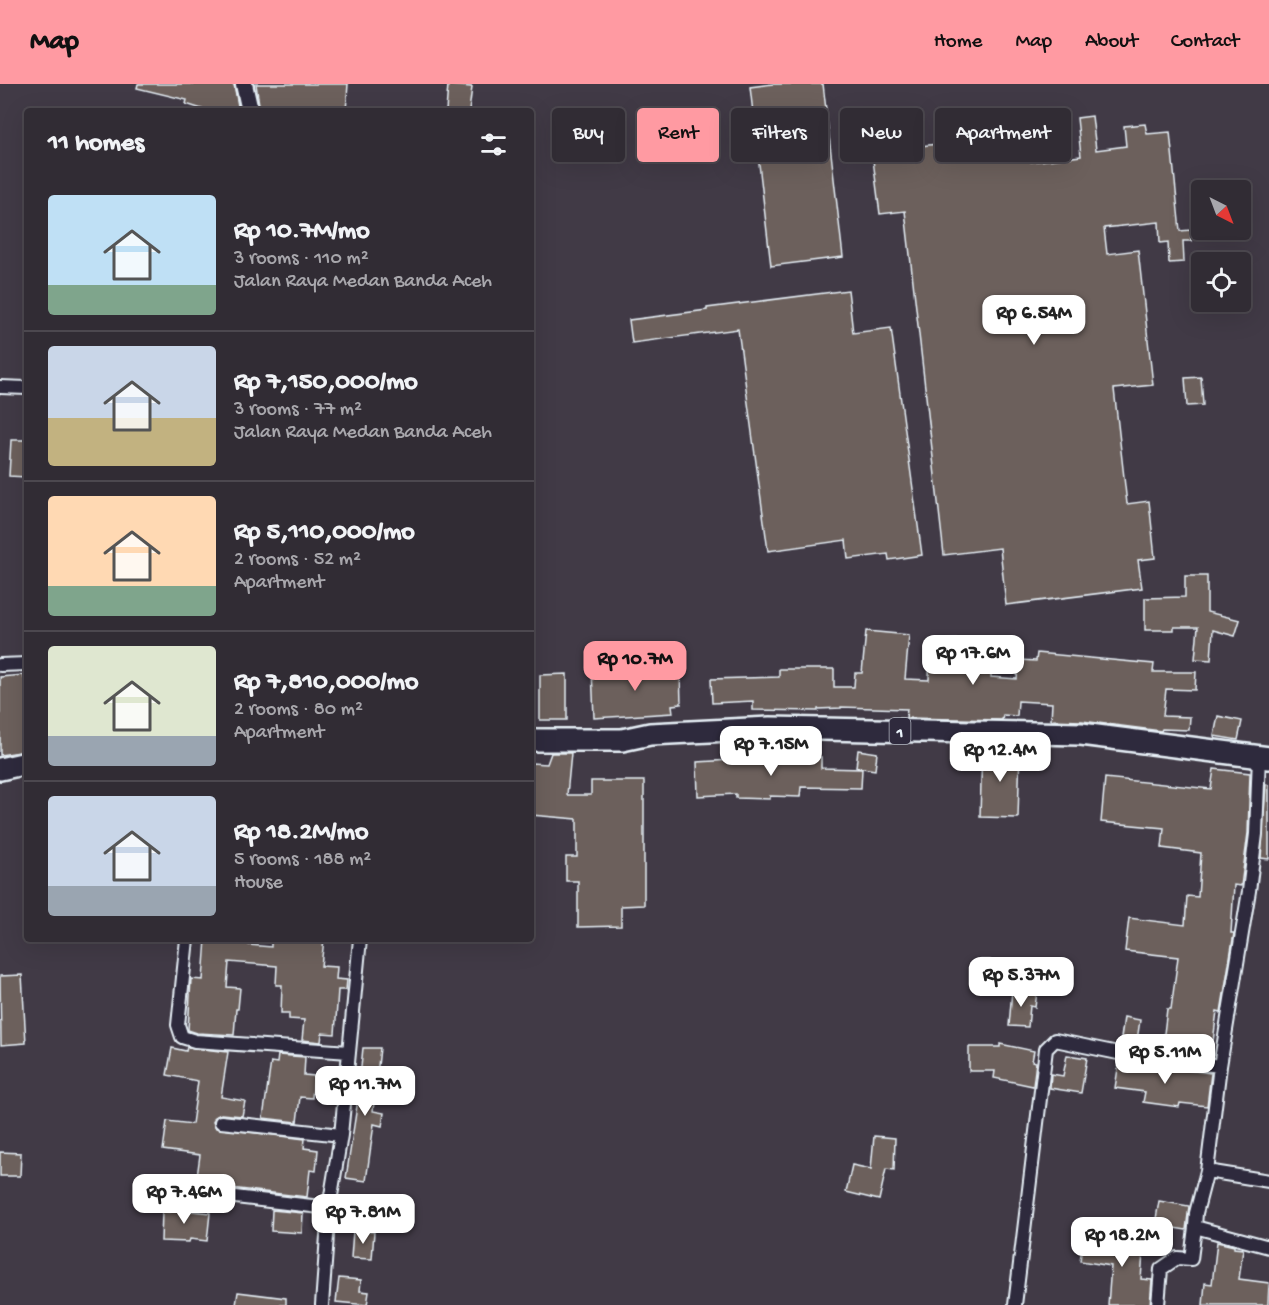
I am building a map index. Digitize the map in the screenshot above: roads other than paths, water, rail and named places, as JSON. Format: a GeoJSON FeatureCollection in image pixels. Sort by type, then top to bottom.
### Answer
{"type":"FeatureCollection","features":[{"type":"Feature","properties":{"kind":"highway","name":"1"},"geometry":{"type":"LineString","coordinates":[[534,740],[622,740],[650,734],[770,728],[1081,734],[1264,757]]}},
{"type":"Feature","properties":{"kind":"highway"},"geometry":{"type":"LineString","coordinates":[[0,769],[24,764]]}},
{"type":"Feature","properties":{"kind":"street"},"geometry":{"type":"LineString","coordinates":[[244,84],[249,108]]}},
{"type":"Feature","properties":{"kind":"street"},"geometry":{"type":"LineString","coordinates":[[0,387],[24,388]]}},
{"type":"Feature","properties":{"kind":"street"},"geometry":{"type":"LineString","coordinates":[[0,666],[24,664]]}},
{"type":"Feature","properties":{"kind":"street"},"geometry":{"type":"LineString","coordinates":[[1158,1305],[1161,1269],[1177,1258],[1191,1259],[1196,1213],[1207,1171],[1220,1066],[1256,834],[1264,757]]}},
{"type":"Feature","properties":{"kind":"street"},"geometry":{"type":"LineString","coordinates":[[187,942],[178,1025],[182,1037],[195,1041],[349,1052]]}},
{"type":"Feature","properties":{"kind":"street"},"geometry":{"type":"LineString","coordinates":[[322,1305],[329,1208],[341,1135],[360,942]]}},
{"type":"Feature","properties":{"kind":"street"},"geometry":{"type":"LineString","coordinates":[[1015,1305],[1046,1049],[1055,1040],[1123,1054],[1220,1066]]}},
{"type":"Feature","properties":{"kind":"street"},"geometry":{"type":"LineString","coordinates":[[221,1122],[341,1135]]}},
{"type":"Feature","properties":{"kind":"street"},"geometry":{"type":"LineString","coordinates":[[1207,1171],[1269,1181]]}},
{"type":"Feature","properties":{"kind":"street"},"geometry":{"type":"LineString","coordinates":[[192,1192],[329,1208]]}},
{"type":"Feature","properties":{"kind":"street"},"geometry":{"type":"LineString","coordinates":[[1195,1227],[1269,1247]]}}]}
